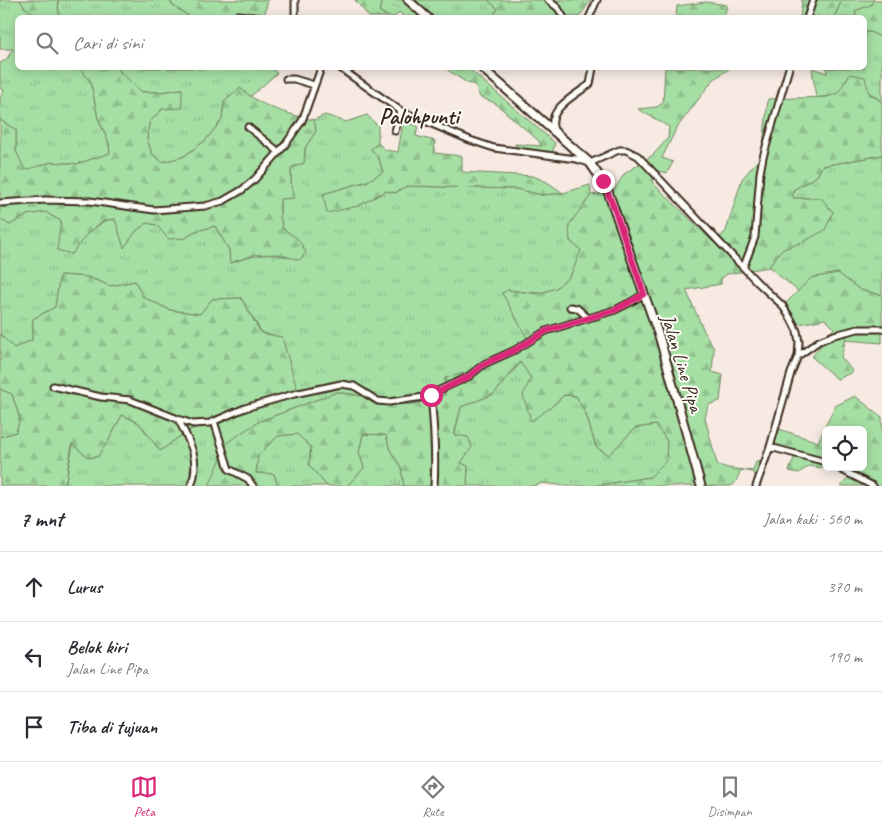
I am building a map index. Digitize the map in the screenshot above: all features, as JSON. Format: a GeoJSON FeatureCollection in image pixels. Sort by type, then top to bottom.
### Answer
{"type":"FeatureCollection","features":[{"type":"Feature","properties":{"kind":"main road"},"geometry":{"type":"LineString","coordinates":[[408,0],[425,15]]}},
{"type":"Feature","properties":{"kind":"main road","name":"Jalan Line Pipa"},"geometry":{"type":"LineString","coordinates":[[484,70],[590,163],[608,192],[668,366],[701,486]]}},
{"type":"Feature","properties":{"kind":"street"},"geometry":{"type":"LineString","coordinates":[[295,0],[295,15]]}},
{"type":"Feature","properties":{"kind":"street"},"geometry":{"type":"LineString","coordinates":[[548,0],[558,8],[562,15]]}},
{"type":"Feature","properties":{"kind":"street"},"geometry":{"type":"LineString","coordinates":[[590,15],[597,0]]}},
{"type":"Feature","properties":{"kind":"street"},"geometry":{"type":"LineString","coordinates":[[808,15],[813,0]]}},
{"type":"Feature","properties":{"kind":"street"},"geometry":{"type":"LineString","coordinates":[[0,203],[36,200],[90,201],[154,210],[205,206],[223,201],[242,190],[255,179],[286,145],[302,121],[320,70]]}},
{"type":"Feature","properties":{"kind":"street"},"geometry":{"type":"LineString","coordinates":[[343,70],[401,111],[494,148],[576,159],[590,163],[619,150],[626,150],[638,156],[782,305],[792,319],[798,336],[798,356],[756,486]]}},
{"type":"Feature","properties":{"kind":"street"},"geometry":{"type":"LineString","coordinates":[[554,131],[552,126],[554,115],[561,106],[590,84],[593,70]]}},
{"type":"Feature","properties":{"kind":"street"},"geometry":{"type":"LineString","coordinates":[[744,266],[755,237],[763,157],[788,70]]}},
{"type":"Feature","properties":{"kind":"street"},"geometry":{"type":"LineString","coordinates":[[286,79],[294,79],[314,86]]}},
{"type":"Feature","properties":{"kind":"street"},"geometry":{"type":"LineString","coordinates":[[395,131],[401,111]]}},
{"type":"Feature","properties":{"kind":"street"},"geometry":{"type":"LineString","coordinates":[[248,127],[279,152]]}},
{"type":"Feature","properties":{"kind":"street"},"geometry":{"type":"LineString","coordinates":[[52,386],[101,397],[130,400],[178,420],[194,424],[214,422],[245,408],[341,384],[354,386],[373,399],[389,402],[407,401],[431,395],[468,377],[484,364],[515,350],[538,335],[562,325],[615,310],[644,294]]}},
{"type":"Feature","properties":{"kind":"street"},"geometry":{"type":"LineString","coordinates":[[570,307],[577,308],[588,318]]}},
{"type":"Feature","properties":{"kind":"street"},"geometry":{"type":"LineString","coordinates":[[798,356],[819,341],[834,335],[858,329],[882,330]]}},
{"type":"Feature","properties":{"kind":"street"},"geometry":{"type":"LineString","coordinates":[[431,395],[434,421],[434,486]]}},
{"type":"Feature","properties":{"kind":"street"},"geometry":{"type":"LineString","coordinates":[[178,420],[191,444],[196,463],[191,486]]}},
{"type":"Feature","properties":{"kind":"street"},"geometry":{"type":"LineString","coordinates":[[214,422],[228,469],[248,479],[253,486]]}},
{"type":"Feature","properties":{"kind":"street"},"geometry":{"type":"LineString","coordinates":[[770,447],[822,461]]}},
{"type":"Feature","properties":{"kind":"street"},"geometry":{"type":"LineString","coordinates":[[844,471],[873,486]]}},
{"type":"Feature","properties":{"kind":"green space"},"geometry":{"type":"Polygon","coordinates":[[[0,0],[20,0],[24,7],[38,15],[15,15],[15,70],[81,70],[91,83],[98,118],[109,143],[110,153],[77,164],[52,162],[25,171],[16,151],[16,130],[0,120],[0,98],[4,90],[0,88],[0,63],[6,60],[13,49],[0,49],[0,0]]]}},
{"type":"Feature","properties":{"kind":"green space"},"geometry":{"type":"Polygon","coordinates":[[[20,0],[58,0],[59,15],[37,15],[28,10],[20,0]]]}},
{"type":"Feature","properties":{"kind":"green space"},"geometry":{"type":"Polygon","coordinates":[[[58,0],[170,0],[172,5],[187,15],[59,15],[58,0]]]}},
{"type":"Feature","properties":{"kind":"green space"},"geometry":{"type":"Polygon","coordinates":[[[170,0],[268,0],[263,15],[187,15],[172,5],[170,0]]]}},
{"type":"Feature","properties":{"kind":"green space"},"geometry":{"type":"Polygon","coordinates":[[[355,0],[380,0],[382,3],[379,11],[385,15],[367,15],[355,0]]]}},
{"type":"Feature","properties":{"kind":"green space"},"geometry":{"type":"Polygon","coordinates":[[[380,0],[488,0],[498,9],[494,15],[402,15],[399,12],[397,15],[385,15],[379,11],[382,3],[380,0]]]}},
{"type":"Feature","properties":{"kind":"green space"},"geometry":{"type":"Polygon","coordinates":[[[488,0],[591,0],[580,15],[494,15],[498,9],[488,0]]]}},
{"type":"Feature","properties":{"kind":"green space"},"geometry":{"type":"Polygon","coordinates":[[[802,0],[842,0],[835,15],[800,15],[802,0]]]}},
{"type":"Feature","properties":{"kind":"green space"},"geometry":{"type":"Polygon","coordinates":[[[842,0],[874,0],[871,5],[856,11],[856,15],[835,15],[842,0]]]}},
{"type":"Feature","properties":{"kind":"green space"},"geometry":{"type":"Polygon","coordinates":[[[874,0],[882,0],[882,38],[867,32],[867,15],[856,15],[855,11],[871,5],[874,0]]]}},
{"type":"Feature","properties":{"kind":"green space"},"geometry":{"type":"Polygon","coordinates":[[[706,2],[727,5],[724,15],[676,15],[677,6],[706,2]]]}},
{"type":"Feature","properties":{"kind":"green space"},"geometry":{"type":"Polygon","coordinates":[[[867,32],[882,38],[882,102],[874,95],[862,92],[849,92],[816,98],[812,70],[827,73],[826,70],[867,70],[867,32]]]}},
{"type":"Feature","properties":{"kind":"green space"},"geometry":{"type":"Polygon","coordinates":[[[81,70],[119,70],[142,92],[182,89],[182,108],[162,109],[149,123],[147,139],[152,154],[162,162],[183,157],[205,141],[222,120],[224,102],[240,88],[266,105],[314,120],[316,131],[305,148],[304,163],[291,168],[291,185],[294,198],[280,199],[280,217],[283,229],[298,239],[306,252],[300,260],[277,254],[254,255],[230,263],[229,250],[215,226],[193,232],[186,238],[168,239],[157,225],[147,223],[136,231],[124,248],[115,219],[102,222],[96,226],[72,254],[57,250],[61,221],[45,212],[27,215],[10,225],[0,219],[0,120],[16,130],[16,151],[25,170],[52,162],[77,164],[110,153],[109,143],[98,118],[91,83],[81,70]]]}},
{"type":"Feature","properties":{"kind":"green space"},"geometry":{"type":"Polygon","coordinates":[[[119,70],[273,70],[277,73],[250,97],[240,88],[224,101],[222,120],[205,141],[183,157],[162,162],[152,154],[147,139],[149,123],[182,89],[142,92],[119,70]]]}},
{"type":"Feature","properties":{"kind":"green space"},"geometry":{"type":"Polygon","coordinates":[[[448,70],[470,70],[555,143],[552,155],[517,149],[515,144],[541,146],[539,141],[495,103],[480,97],[475,85],[467,83],[448,70]]]}},
{"type":"Feature","properties":{"kind":"green space"},"geometry":{"type":"Polygon","coordinates":[[[665,70],[727,70],[713,80],[676,129],[662,158],[673,162],[667,173],[654,170],[652,182],[714,243],[726,231],[742,179],[762,155],[768,99],[827,97],[838,93],[850,74],[865,77],[869,93],[882,102],[882,155],[822,166],[817,176],[793,190],[793,198],[821,198],[833,212],[825,230],[805,241],[781,250],[769,267],[727,274],[721,279],[721,284],[686,290],[714,349],[712,372],[723,375],[720,401],[708,405],[705,418],[717,464],[753,471],[756,462],[762,461],[757,478],[752,472],[741,470],[735,483],[731,486],[593,486],[650,477],[666,461],[667,441],[656,425],[635,428],[609,455],[596,447],[586,414],[576,396],[564,395],[550,408],[531,421],[523,395],[531,378],[520,362],[494,394],[461,407],[454,435],[468,437],[472,447],[461,463],[468,466],[467,486],[404,486],[401,467],[390,450],[386,435],[363,434],[359,452],[364,468],[347,486],[327,486],[309,465],[311,447],[297,434],[278,436],[258,455],[256,473],[274,474],[278,486],[209,486],[228,442],[258,422],[337,392],[361,396],[376,405],[415,404],[445,395],[445,378],[465,373],[528,340],[502,293],[508,290],[538,294],[556,288],[571,275],[581,250],[570,241],[569,225],[591,195],[613,192],[624,174],[653,155],[668,138],[669,127],[638,109],[657,107],[663,103],[665,70]]]}},
{"type":"Feature","properties":{"kind":"green space"},"geometry":{"type":"Polygon","coordinates":[[[325,115],[346,122],[367,115],[378,126],[378,143],[371,149],[379,159],[383,172],[368,181],[323,194],[358,206],[386,191],[395,193],[407,186],[517,189],[542,195],[563,193],[590,185],[591,195],[581,209],[570,241],[581,250],[570,276],[557,287],[542,292],[508,290],[529,340],[465,373],[445,378],[445,395],[415,404],[376,405],[361,396],[337,392],[258,422],[215,475],[209,486],[65,486],[73,444],[108,442],[122,415],[139,423],[160,451],[187,431],[296,389],[282,337],[262,333],[241,298],[212,299],[200,314],[170,310],[143,297],[135,281],[111,286],[87,277],[60,275],[55,307],[33,319],[32,340],[14,348],[0,334],[0,219],[10,225],[27,215],[45,211],[61,221],[72,254],[83,237],[107,219],[115,219],[124,247],[136,231],[147,223],[157,225],[186,238],[193,232],[215,226],[229,250],[231,263],[260,255],[290,258],[298,239],[283,229],[280,217],[280,198],[294,198],[291,185],[291,168],[304,163],[305,148],[316,131],[314,120],[325,115]]]}},
{"type":"Feature","properties":{"kind":"green space"},"geometry":{"type":"Polygon","coordinates":[[[403,122],[418,126],[416,136],[435,141],[434,153],[462,156],[462,172],[533,176],[547,182],[563,193],[542,195],[517,189],[407,186],[395,193],[386,191],[358,206],[327,213],[323,194],[368,181],[383,172],[379,159],[371,149],[378,143],[385,150],[398,152],[403,122]]]}},
{"type":"Feature","properties":{"kind":"green space"},"geometry":{"type":"Polygon","coordinates":[[[882,155],[882,295],[860,290],[838,273],[811,278],[798,291],[769,267],[780,250],[805,241],[821,198],[792,198],[793,190],[817,176],[822,166],[882,155]]]}},
{"type":"Feature","properties":{"kind":"green space"},"geometry":{"type":"Polygon","coordinates":[[[838,273],[860,290],[882,295],[882,327],[849,327],[841,357],[853,372],[837,379],[812,357],[834,328],[825,319],[799,324],[786,303],[811,278],[838,273]]]}},
{"type":"Feature","properties":{"kind":"green space"},"geometry":{"type":"Polygon","coordinates":[[[60,275],[87,277],[111,286],[135,281],[143,297],[170,310],[200,314],[212,299],[241,298],[261,333],[282,337],[297,389],[277,395],[187,431],[160,451],[139,423],[122,415],[108,442],[98,456],[89,458],[72,444],[65,486],[0,486],[0,437],[16,432],[20,419],[12,394],[0,389],[0,334],[14,348],[32,340],[33,319],[55,307],[60,275]]]}},
{"type":"Feature","properties":{"kind":"green space"},"geometry":{"type":"Polygon","coordinates":[[[849,327],[882,327],[882,343],[846,340],[849,327]]]}},
{"type":"Feature","properties":{"kind":"green space"},"geometry":{"type":"Polygon","coordinates":[[[521,362],[550,408],[564,395],[576,396],[586,414],[596,447],[609,455],[635,428],[657,425],[667,441],[666,461],[650,477],[593,486],[566,486],[543,483],[533,486],[467,486],[468,466],[461,463],[454,436],[461,407],[494,394],[521,362]]]}},
{"type":"Feature","properties":{"kind":"green space"},"geometry":{"type":"Polygon","coordinates":[[[0,389],[12,394],[20,419],[16,432],[0,437],[0,389]]]}},
{"type":"Feature","properties":{"kind":"green space"},"geometry":{"type":"Polygon","coordinates":[[[855,396],[882,417],[882,486],[840,486],[851,476],[847,471],[867,471],[867,426],[826,426],[835,406],[855,396]]]}},
{"type":"Feature","properties":{"kind":"green space"},"geometry":{"type":"Polygon","coordinates":[[[779,429],[818,442],[822,434],[822,468],[809,466],[799,473],[789,471],[795,456],[773,448],[779,429]]]}},
{"type":"Feature","properties":{"kind":"green space"},"geometry":{"type":"Polygon","coordinates":[[[297,434],[311,447],[309,465],[327,486],[278,486],[274,474],[256,473],[258,455],[278,436],[297,434]]]}},
{"type":"Feature","properties":{"kind":"green space"},"geometry":{"type":"Polygon","coordinates":[[[363,434],[386,435],[390,450],[401,467],[404,486],[347,486],[364,468],[359,452],[363,434]]]}},
{"type":"Feature","properties":{"kind":"district","name":"Palohpunti"},"geometry":{"type":"Point","coordinates":[419,117]}},
{"type":"Feature","properties":{"kind":"route"},"geometry":{"type":"LineString","coordinates":[[431,395],[468,377],[484,364],[515,350],[546,331],[615,310],[644,294],[603,181]]}}]}
